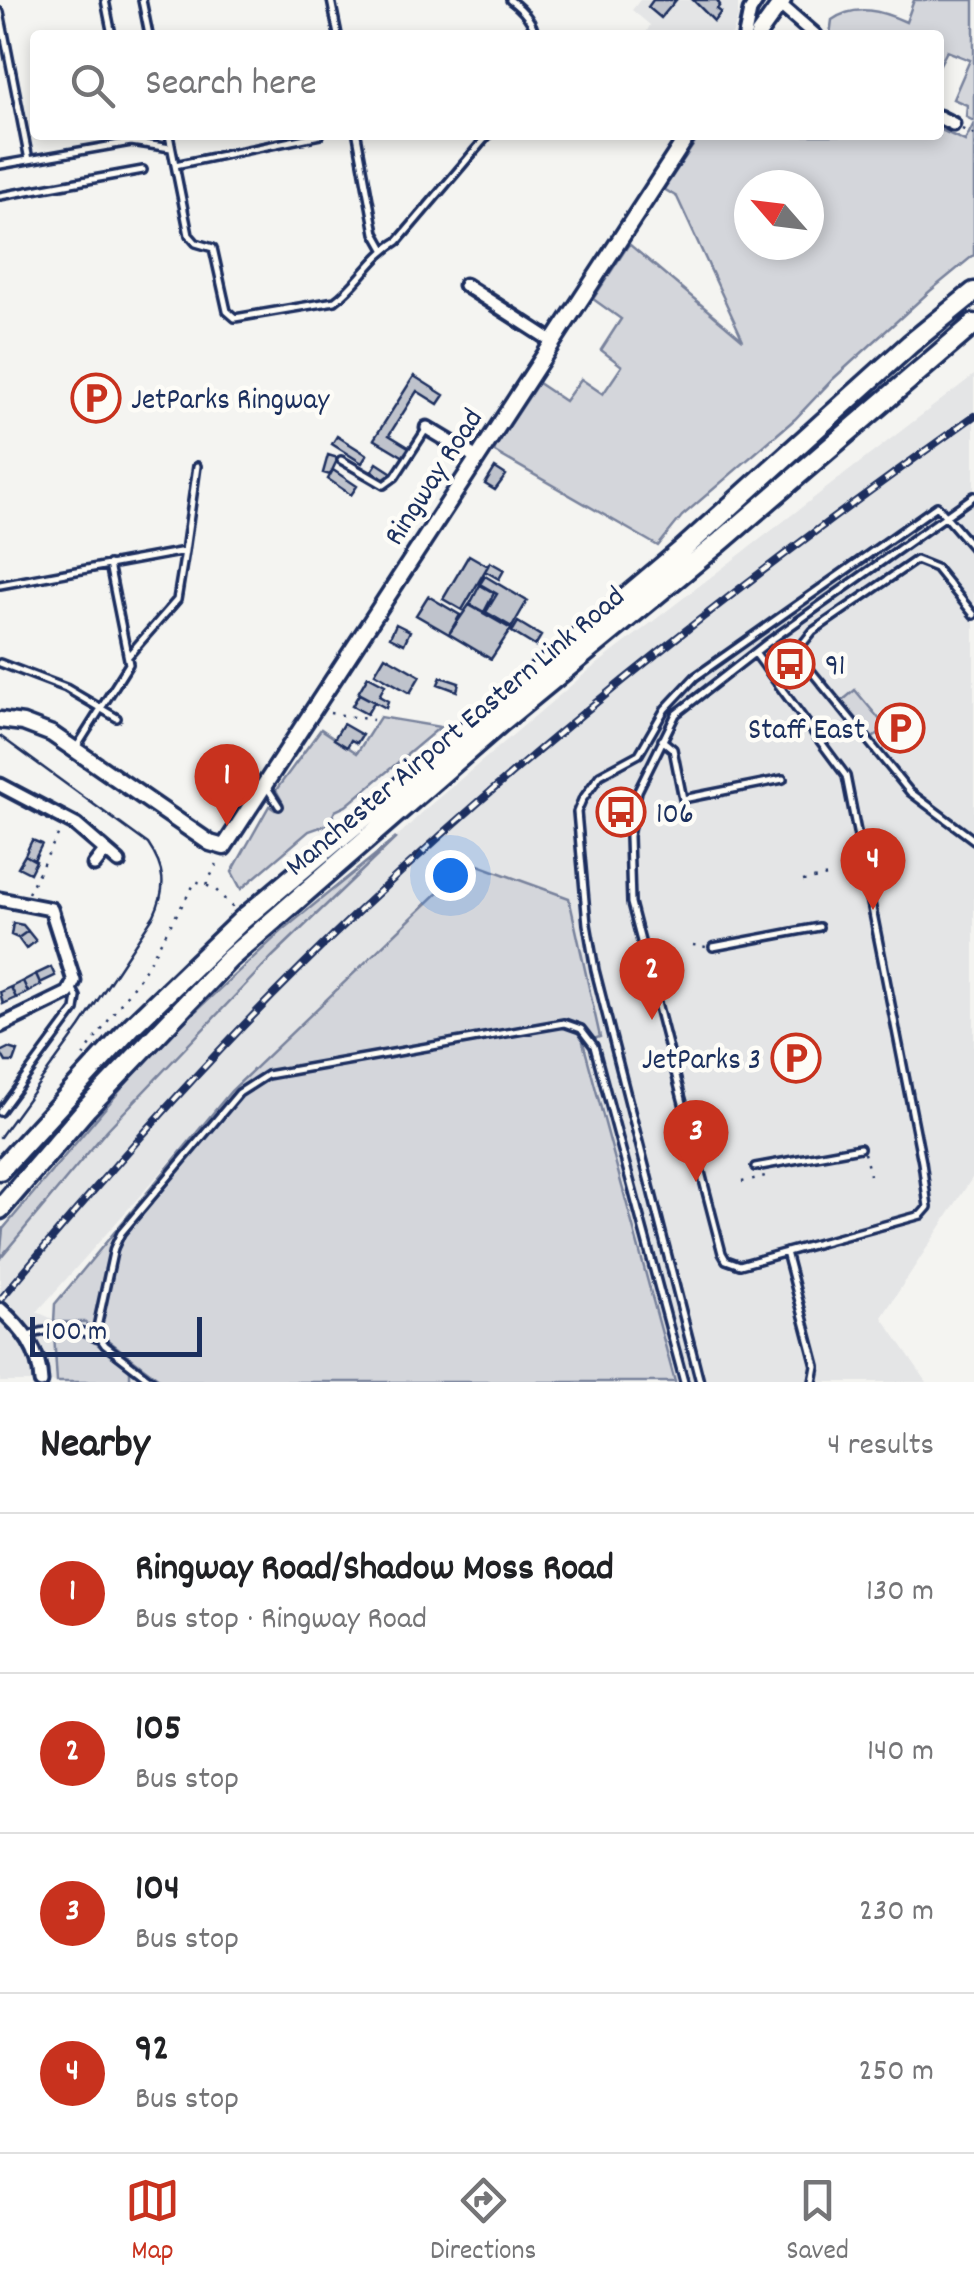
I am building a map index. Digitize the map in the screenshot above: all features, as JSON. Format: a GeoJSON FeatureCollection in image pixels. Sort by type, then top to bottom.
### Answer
{"type":"FeatureCollection","features":[{"type":"Feature","properties":{"kind":"highway","name":"Manchester Airport Eastern Link Road"},"geometry":{"type":"LineString","coordinates":[[0,1170],[132,1026],[243,918],[682,550],[910,344],[974,292]]}},
{"type":"Feature","properties":{"kind":"highway","name":"Manchester Airport Eastern Link Road"},"geometry":{"type":"LineString","coordinates":[[0,1209],[87,1108],[229,960],[501,722],[734,531],[974,324]]}},
{"type":"Feature","properties":{"kind":"street"},"geometry":{"type":"LineString","coordinates":[[746,30],[757,0]]}},
{"type":"Feature","properties":{"kind":"street"},"geometry":{"type":"LineString","coordinates":[[761,30],[779,2],[810,30]]}},
{"type":"Feature","properties":{"kind":"street","name":"Ringway Road"},"geometry":{"type":"LineString","coordinates":[[224,847],[685,140]]}},
{"type":"Feature","properties":{"kind":"street"},"geometry":{"type":"LineString","coordinates":[[465,285],[552,341]]}},
{"type":"Feature","properties":{"kind":"street"},"geometry":{"type":"LineString","coordinates":[[428,428],[477,458]]}},
{"type":"Feature","properties":{"kind":"street"},"geometry":{"type":"LineString","coordinates":[[0,720],[52,734],[210,843],[224,847]]}},
{"type":"Feature","properties":{"kind":"street"},"geometry":{"type":"LineString","coordinates":[[0,785],[66,819],[119,862]]}},
{"type":"Feature","properties":{"kind":"street"},"geometry":{"type":"LineString","coordinates":[[94,865],[105,851]]}},
{"type":"Feature","properties":{"kind":"street"},"geometry":{"type":"LineString","coordinates":[[0,899],[44,906],[55,914],[72,981],[68,994],[0,1026]]}},
{"type":"Feature","properties":{"kind":"street"},"geometry":{"type":"LineString","coordinates":[[0,1310],[26,1338],[36,1356],[41,1382]]}},
{"type":"Feature","properties":{"kind":"lane"},"geometry":{"type":"LineString","coordinates":[[106,0],[111,30]]}},
{"type":"Feature","properties":{"kind":"lane"},"geometry":{"type":"LineString","coordinates":[[142,0],[148,30]]}},
{"type":"Feature","properties":{"kind":"lane"},"geometry":{"type":"LineString","coordinates":[[331,0],[337,30]]}},
{"type":"Feature","properties":{"kind":"lane"},"geometry":{"type":"LineString","coordinates":[[510,0],[522,9],[534,30]]}},
{"type":"Feature","properties":{"kind":"lane"},"geometry":{"type":"LineString","coordinates":[[0,12],[28,160]]}},
{"type":"Feature","properties":{"kind":"lane"},"geometry":{"type":"LineString","coordinates":[[0,166],[122,140]]}},
{"type":"Feature","properties":{"kind":"lane"},"geometry":{"type":"LineString","coordinates":[[139,140],[172,148]]}},
{"type":"Feature","properties":{"kind":"lane"},"geometry":{"type":"LineString","coordinates":[[170,140],[189,235],[196,243],[212,248],[228,310],[236,318],[335,301],[384,249],[398,241],[484,140]]}},
{"type":"Feature","properties":{"kind":"lane"},"geometry":{"type":"LineString","coordinates":[[175,165],[296,140]]}},
{"type":"Feature","properties":{"kind":"lane"},"geometry":{"type":"LineString","coordinates":[[358,140],[375,233],[384,249]]}},
{"type":"Feature","properties":{"kind":"lane"},"geometry":{"type":"LineString","coordinates":[[0,196],[143,170]]}},
{"type":"Feature","properties":{"kind":"lane"},"geometry":{"type":"LineString","coordinates":[[340,460],[384,485],[395,478],[428,428]]}},
{"type":"Feature","properties":{"kind":"lane"},"geometry":{"type":"LineString","coordinates":[[128,656],[177,600],[197,466]]}},
{"type":"Feature","properties":{"kind":"lane"},"geometry":{"type":"LineString","coordinates":[[754,653],[846,776],[928,1201],[922,1215],[740,1264],[726,1260],[722,1253],[631,902],[628,836],[638,791],[676,714],[754,653],[974,496]]}},
{"type":"Feature","properties":{"kind":"lane"},"geometry":{"type":"LineString","coordinates":[[700,1382],[595,970],[586,924],[578,812],[600,775],[634,758],[665,708],[716,660],[937,506],[974,549]]}},
{"type":"Feature","properties":{"kind":"lane"},"geometry":{"type":"LineString","coordinates":[[0,586],[185,551]]}},
{"type":"Feature","properties":{"kind":"lane"},"geometry":{"type":"LineString","coordinates":[[974,615],[936,568],[916,560],[813,631],[800,647],[799,656],[910,792],[974,840]]}},
{"type":"Feature","properties":{"kind":"lane"},"geometry":{"type":"LineString","coordinates":[[75,750],[127,669],[128,656],[108,564]]}},
{"type":"Feature","properties":{"kind":"lane"},"geometry":{"type":"LineString","coordinates":[[0,662],[66,688],[116,718]]}},
{"type":"Feature","properties":{"kind":"lane"},"geometry":{"type":"LineString","coordinates":[[662,740],[673,749],[683,799],[783,779]]}},
{"type":"Feature","properties":{"kind":"lane"},"geometry":{"type":"LineString","coordinates":[[266,787],[279,806]]}},
{"type":"Feature","properties":{"kind":"lane"},"geometry":{"type":"LineString","coordinates":[[713,947],[819,927]]}},
{"type":"Feature","properties":{"kind":"lane"},"geometry":{"type":"LineString","coordinates":[[0,1112],[74,1010],[77,997],[72,981]]}},
{"type":"Feature","properties":{"kind":"lane"},"geometry":{"type":"LineString","coordinates":[[99,1339],[99,1314],[121,1233],[230,1102],[256,1080],[564,1023],[581,1029],[594,1046],[684,1382]]}},
{"type":"Feature","properties":{"kind":"lane"},"geometry":{"type":"LineString","coordinates":[[755,1167],[862,1150]]}},
{"type":"Feature","properties":{"kind":"lane"},"geometry":{"type":"LineString","coordinates":[[786,1252],[816,1366],[812,1382]]}},
{"type":"Feature","properties":{"kind":"lane"},"geometry":{"type":"LineString","coordinates":[[26,1338],[38,1332],[82,1330],[153,1382]]}},
{"type":"Feature","properties":{"kind":"path"},"geometry":{"type":"LineString","coordinates":[[330,712],[374,720]]}},
{"type":"Feature","properties":{"kind":"path"},"geometry":{"type":"LineString","coordinates":[[23,904],[66,819]]}},
{"type":"Feature","properties":{"kind":"path"},"geometry":{"type":"LineString","coordinates":[[206,885],[224,847]]}},
{"type":"Feature","properties":{"kind":"path"},"geometry":{"type":"LineString","coordinates":[[803,881],[834,875]]}},
{"type":"Feature","properties":{"kind":"path"},"geometry":{"type":"LineString","coordinates":[[84,1055],[144,970],[196,881],[216,889],[237,912]]}},
{"type":"Feature","properties":{"kind":"path"},"geometry":{"type":"LineString","coordinates":[[693,945],[702,948]]}},
{"type":"Feature","properties":{"kind":"path"},"geometry":{"type":"LineString","coordinates":[[862,1150],[870,1175]]}},
{"type":"Feature","properties":{"kind":"shaded area"},"geometry":{"type":"Polygon","coordinates":[[[640,0],[738,0],[734,30],[648,30],[650,25],[632,10],[640,0]]]}},
{"type":"Feature","properties":{"kind":"shaded area"},"geometry":{"type":"Polygon","coordinates":[[[914,0],[974,0],[974,121],[966,117],[967,105],[953,99],[970,60],[947,51],[944,57],[944,30],[831,30],[832,20],[860,10],[906,22],[914,0]]]}},
{"type":"Feature","properties":{"kind":"shaded area"},"geometry":{"type":"Polygon","coordinates":[[[974,123],[974,255],[682,516],[658,546],[493,451],[538,383],[565,401],[581,379],[603,394],[622,366],[601,350],[621,319],[593,299],[629,244],[743,340],[677,197],[664,189],[697,140],[944,140],[944,131],[965,141],[974,123]]]}},
{"type":"Feature","properties":{"kind":"shaded area"},"geometry":{"type":"Polygon","coordinates":[[[974,375],[974,1175],[882,1317],[927,1382],[0,1382],[0,1258],[107,1130],[272,957],[429,806],[587,672],[974,375]],[[207,1120],[37,1312],[55,1320],[55,1304],[207,1120]]]}},
{"type":"Feature","properties":{"kind":"shaded area"},"geometry":{"type":"Polygon","coordinates":[[[855,690],[886,727],[873,738],[842,701],[855,690]]]}},
{"type":"Feature","properties":{"kind":"shaded area"},"geometry":{"type":"Polygon","coordinates":[[[380,717],[440,727],[335,811],[329,824],[309,831],[241,889],[232,872],[269,806],[275,810],[283,803],[276,790],[321,729],[357,753],[380,717]]]}},
{"type":"Feature","properties":{"kind":"shaded area"},"geometry":{"type":"Polygon","coordinates":[[[396,838],[272,957],[107,1130],[0,1258],[3,1229],[156,1048],[283,930],[396,838]]]}},
{"type":"Feature","properties":{"kind":"shaded area"},"geometry":{"type":"Polygon","coordinates":[[[470,862],[569,898],[600,1037],[583,1042],[675,1382],[163,1382],[84,1322],[54,1322],[55,1304],[231,1091],[470,862]]]}},
{"type":"Feature","properties":{"kind":"shaded area"},"geometry":{"type":"Polygon","coordinates":[[[54,1334],[88,1337],[130,1369],[130,1382],[57,1382],[54,1334]]]}},
{"type":"Feature","properties":{"kind":"building"},"geometry":{"type":"Polygon","coordinates":[[[653,0],[676,0],[661,18],[648,7],[653,0]]]}},
{"type":"Feature","properties":{"kind":"building"},"geometry":{"type":"Polygon","coordinates":[[[693,0],[717,0],[721,12],[714,21],[693,0]]]}},
{"type":"Feature","properties":{"kind":"building"},"geometry":{"type":"Polygon","coordinates":[[[414,376],[444,395],[438,404],[417,391],[389,435],[410,448],[404,457],[374,439],[414,376]]]}},
{"type":"Feature","properties":{"kind":"building"},"geometry":{"type":"Polygon","coordinates":[[[337,436],[367,455],[362,463],[332,444],[337,436]]]}},
{"type":"Feature","properties":{"kind":"building"},"geometry":{"type":"Polygon","coordinates":[[[328,455],[338,458],[330,475],[323,473],[328,455]]]}},
{"type":"Feature","properties":{"kind":"building"},"geometry":{"type":"Polygon","coordinates":[[[377,463],[394,474],[388,482],[372,471],[377,463]]]}},
{"type":"Feature","properties":{"kind":"building"},"geometry":{"type":"Polygon","coordinates":[[[495,468],[506,475],[495,490],[485,484],[495,468]]]}},
{"type":"Feature","properties":{"kind":"building"},"geometry":{"type":"Polygon","coordinates":[[[333,470],[357,486],[351,495],[328,479],[333,470]]]}},
{"type":"Feature","properties":{"kind":"building"},"geometry":{"type":"Polygon","coordinates":[[[469,555],[488,566],[462,610],[443,599],[469,555]]]}},
{"type":"Feature","properties":{"kind":"building"},"geometry":{"type":"Polygon","coordinates":[[[490,562],[504,570],[499,579],[485,571],[490,562]]]}},
{"type":"Feature","properties":{"kind":"building"},"geometry":{"type":"Polygon","coordinates":[[[485,576],[527,601],[512,627],[486,612],[497,594],[480,584],[485,576]]]}},
{"type":"Feature","properties":{"kind":"building"},"geometry":{"type":"Polygon","coordinates":[[[480,585],[494,593],[484,612],[470,604],[480,585]]]}},
{"type":"Feature","properties":{"kind":"building"},"geometry":{"type":"Polygon","coordinates":[[[428,596],[460,615],[449,634],[416,615],[428,596]]]}},
{"type":"Feature","properties":{"kind":"building"},"geometry":{"type":"Polygon","coordinates":[[[469,605],[511,629],[491,659],[449,634],[469,605]]]}},
{"type":"Feature","properties":{"kind":"building"},"geometry":{"type":"Polygon","coordinates":[[[518,622],[541,636],[535,646],[512,632],[518,622]]]}},
{"type":"Feature","properties":{"kind":"building"},"geometry":{"type":"Polygon","coordinates":[[[396,624],[410,631],[404,644],[390,637],[396,624]]]}},
{"type":"Feature","properties":{"kind":"building"},"geometry":{"type":"Polygon","coordinates":[[[385,656],[420,676],[410,693],[375,673],[385,656]]]}},
{"type":"Feature","properties":{"kind":"building"},"geometry":{"type":"Polygon","coordinates":[[[368,676],[385,685],[379,696],[388,701],[386,708],[358,693],[368,676]]]}},
{"type":"Feature","properties":{"kind":"building"},"geometry":{"type":"Polygon","coordinates":[[[441,677],[459,683],[457,691],[438,684],[441,677]]]}},
{"type":"Feature","properties":{"kind":"building"},"geometry":{"type":"Polygon","coordinates":[[[359,694],[374,702],[367,714],[352,706],[359,694]]]}},
{"type":"Feature","properties":{"kind":"building"},"geometry":{"type":"Polygon","coordinates":[[[343,724],[362,735],[357,743],[351,740],[347,747],[334,739],[343,724]]]}},
{"type":"Feature","properties":{"kind":"building"},"geometry":{"type":"Polygon","coordinates":[[[32,840],[42,844],[34,860],[25,855],[32,840]]]}},
{"type":"Feature","properties":{"kind":"building"},"geometry":{"type":"Polygon","coordinates":[[[25,855],[36,861],[30,873],[18,867],[25,855]]]}},
{"type":"Feature","properties":{"kind":"building"},"geometry":{"type":"Polygon","coordinates":[[[13,923],[28,931],[18,938],[11,935],[13,923]]]}},
{"type":"Feature","properties":{"kind":"building"},"geometry":{"type":"Polygon","coordinates":[[[28,931],[36,941],[26,949],[18,938],[28,931]]]}},
{"type":"Feature","properties":{"kind":"building"},"geometry":{"type":"Polygon","coordinates":[[[51,967],[55,976],[40,983],[36,974],[51,967]]]}},
{"type":"Feature","properties":{"kind":"building"},"geometry":{"type":"Polygon","coordinates":[[[36,974],[41,985],[28,992],[23,981],[36,974]]]}},
{"type":"Feature","properties":{"kind":"building"},"geometry":{"type":"Polygon","coordinates":[[[23,981],[28,992],[16,998],[11,987],[23,981]]]}},
{"type":"Feature","properties":{"kind":"building"},"geometry":{"type":"Polygon","coordinates":[[[11,987],[16,998],[3,1004],[0,992],[11,987]]]}},
{"type":"Feature","properties":{"kind":"building"},"geometry":{"type":"Polygon","coordinates":[[[8,1048],[18,1051],[14,1062],[6,1062],[0,1052],[8,1048]]]}},
{"type":"Feature","properties":{"kind":"tram line"},"geometry":{"type":"LineString","coordinates":[[0,736],[148,844],[161,870],[162,887],[154,915],[80,1027],[0,1137]]}},
{"type":"Feature","properties":{"kind":"railway"},"geometry":{"type":"LineString","coordinates":[[0,1300],[221,1049],[435,841],[660,651],[815,531],[974,416]]}},
{"type":"Feature","properties":{"kind":"place","name":"JetParks Ringway"},"geometry":{"type":"Point","coordinates":[96,398]}},
{"type":"Feature","properties":{"kind":"place","name":"91"},"geometry":{"type":"Point","coordinates":[790,664]}},
{"type":"Feature","properties":{"kind":"place","name":"Staff East"},"geometry":{"type":"Point","coordinates":[900,728]}},
{"type":"Feature","properties":{"kind":"place","name":"106"},"geometry":{"type":"Point","coordinates":[621,812]}},
{"type":"Feature","properties":{"kind":"place","name":"Ringway Road/Shadow Moss Road"},"geometry":{"type":"Point","coordinates":[227,826]}},
{"type":"Feature","properties":{"kind":"place","name":"92"},"geometry":{"type":"Point","coordinates":[873,910]}},
{"type":"Feature","properties":{"kind":"place","name":"105"},"geometry":{"type":"Point","coordinates":[652,1020]}},
{"type":"Feature","properties":{"kind":"place","name":"JetParks 3"},"geometry":{"type":"Point","coordinates":[796,1058]}},
{"type":"Feature","properties":{"kind":"place","name":"104"},"geometry":{"type":"Point","coordinates":[696,1182]}}]}
